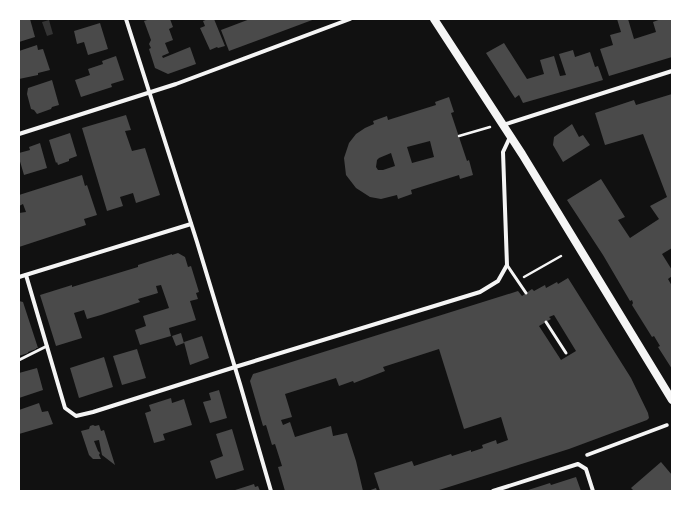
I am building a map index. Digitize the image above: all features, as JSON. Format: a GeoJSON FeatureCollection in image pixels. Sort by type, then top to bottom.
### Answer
{"type":"FeatureCollection","features":[{"type":"Feature","properties":{"kind":"main road"},"geometry":{"type":"LineString","coordinates":[[434,19],[510,136],[672,400]]}},
{"type":"Feature","properties":{"kind":"street"},"geometry":{"type":"LineString","coordinates":[[126,19],[235,366],[271,491]]}},
{"type":"Feature","properties":{"kind":"street"},"geometry":{"type":"LineString","coordinates":[[19,134],[149,93],[350,19]]}},
{"type":"Feature","properties":{"kind":"street"},"geometry":{"type":"LineString","coordinates":[[503,125],[672,71]]}},
{"type":"Feature","properties":{"kind":"street"},"geometry":{"type":"LineString","coordinates":[[26,275],[65,408],[76,416],[93,412],[235,366],[480,292],[498,281],[507,265],[503,152],[510,136]]}},
{"type":"Feature","properties":{"kind":"street"},"geometry":{"type":"LineString","coordinates":[[19,277],[191,224]]}},
{"type":"Feature","properties":{"kind":"street"},"geometry":{"type":"LineString","coordinates":[[587,455],[667,425]]}},
{"type":"Feature","properties":{"kind":"street"},"geometry":{"type":"LineString","coordinates":[[492,491],[578,464],[586,469],[593,491]]}},
{"type":"Feature","properties":{"kind":"lane"},"geometry":{"type":"LineString","coordinates":[[507,265],[526,293]]}},
{"type":"Feature","properties":{"kind":"lane"},"geometry":{"type":"LineString","coordinates":[[546,322],[566,353]]}},
{"type":"Feature","properties":{"kind":"lane"},"geometry":{"type":"LineString","coordinates":[[19,360],[46,346]]}},
{"type":"Feature","properties":{"kind":"path"},"geometry":{"type":"LineString","coordinates":[[459,136],[490,127]]}},
{"type":"Feature","properties":{"kind":"path"},"geometry":{"type":"LineString","coordinates":[[523,277],[561,256]]}},
{"type":"Feature","properties":{"kind":"shaded area"},"geometry":{"type":"Polygon","coordinates":[[[49,20],[53,34],[47,36],[42,22],[49,20]]]}},
{"type":"Feature","properties":{"kind":"building"},"geometry":{"type":"Polygon","coordinates":[[[19,19],[30,19],[35,37],[19,42],[19,19]]]}},
{"type":"Feature","properties":{"kind":"building"},"geometry":{"type":"Polygon","coordinates":[[[150,19],[170,19],[173,27],[169,29],[173,40],[165,43],[169,53],[162,56],[163,58],[190,47],[196,64],[168,74],[155,68],[149,49],[151,48],[149,44],[151,40],[144,21],[150,19]]]}},
{"type":"Feature","properties":{"kind":"building"},"geometry":{"type":"Polygon","coordinates":[[[214,19],[225,46],[210,50],[200,28],[205,26],[203,21],[214,19]]]}},
{"type":"Feature","properties":{"kind":"building"},"geometry":{"type":"Polygon","coordinates":[[[250,19],[315,19],[229,51],[221,30],[250,19]]]}},
{"type":"Feature","properties":{"kind":"building"},"geometry":{"type":"Polygon","coordinates":[[[617,19],[628,19],[634,39],[656,32],[653,22],[661,19],[672,19],[672,57],[609,76],[600,49],[613,45],[610,35],[621,32],[617,19]]]}},
{"type":"Feature","properties":{"kind":"building"},"geometry":{"type":"Polygon","coordinates":[[[100,23],[108,49],[88,55],[84,42],[77,44],[74,31],[100,23]]]}},
{"type":"Feature","properties":{"kind":"building"},"geometry":{"type":"Polygon","coordinates":[[[504,43],[527,79],[544,74],[540,60],[554,56],[560,76],[566,75],[559,54],[573,50],[575,57],[590,52],[595,67],[598,66],[603,80],[523,103],[519,95],[515,98],[486,53],[504,43]]]}},
{"type":"Feature","properties":{"kind":"building"},"geometry":{"type":"Polygon","coordinates":[[[37,45],[38,50],[43,49],[50,70],[38,73],[38,75],[19,79],[19,51],[37,45]]]}},
{"type":"Feature","properties":{"kind":"building"},"geometry":{"type":"Polygon","coordinates":[[[116,56],[124,80],[111,84],[112,87],[81,97],[75,80],[90,75],[88,69],[103,64],[102,61],[116,56]]]}},
{"type":"Feature","properties":{"kind":"building"},"geometry":{"type":"Polygon","coordinates":[[[52,80],[59,105],[37,114],[31,109],[27,94],[28,88],[52,80]]]}},
{"type":"Feature","properties":{"kind":"building"},"geometry":{"type":"Polygon","coordinates":[[[672,94],[672,248],[662,254],[672,270],[672,276],[668,279],[672,286],[672,369],[658,347],[660,346],[654,336],[652,337],[632,305],[632,300],[630,301],[603,255],[567,200],[601,179],[625,217],[618,220],[630,238],[659,219],[650,206],[667,197],[643,134],[605,145],[595,113],[634,100],[636,105],[672,94]]]}},
{"type":"Feature","properties":{"kind":"building"},"geometry":{"type":"Polygon","coordinates":[[[449,97],[454,112],[451,113],[467,161],[469,160],[473,175],[460,179],[459,175],[411,190],[412,194],[398,199],[397,195],[381,199],[370,197],[356,188],[346,175],[344,158],[349,143],[356,134],[374,124],[373,121],[387,116],[388,120],[436,105],[435,102],[449,97]],[[430,141],[407,147],[412,163],[434,157],[430,141]],[[391,153],[377,160],[376,167],[378,170],[395,166],[391,153]]]}},
{"type":"Feature","properties":{"kind":"building"},"geometry":{"type":"Polygon","coordinates":[[[126,115],[131,130],[125,131],[132,151],[145,148],[160,195],[136,203],[133,193],[120,197],[123,206],[107,211],[82,128],[126,115]]]}},
{"type":"Feature","properties":{"kind":"building"},"geometry":{"type":"Polygon","coordinates":[[[572,124],[579,137],[583,135],[590,145],[563,162],[553,145],[554,137],[572,124]]]}},
{"type":"Feature","properties":{"kind":"building"},"geometry":{"type":"Polygon","coordinates":[[[70,133],[77,156],[58,165],[57,162],[56,163],[49,140],[70,133]]]}},
{"type":"Feature","properties":{"kind":"building"},"geometry":{"type":"Polygon","coordinates":[[[40,143],[47,168],[24,175],[19,153],[30,150],[29,147],[40,143]]]}},
{"type":"Feature","properties":{"kind":"building"},"geometry":{"type":"Polygon","coordinates":[[[82,175],[97,215],[84,219],[86,225],[19,247],[19,213],[26,212],[23,204],[19,206],[19,195],[82,175]]]}},
{"type":"Feature","properties":{"kind":"building"},"geometry":{"type":"Polygon","coordinates":[[[178,253],[185,257],[188,267],[191,266],[199,292],[196,293],[198,299],[190,301],[196,320],[169,328],[171,336],[140,345],[135,330],[146,326],[143,316],[169,308],[161,285],[156,286],[158,293],[138,299],[140,302],[101,315],[87,319],[84,310],[74,313],[82,338],[56,346],[40,295],[138,267],[138,265],[178,253]]]}},
{"type":"Feature","properties":{"kind":"building"},"geometry":{"type":"Polygon","coordinates":[[[568,278],[631,378],[648,413],[649,418],[647,420],[569,449],[436,491],[380,491],[374,473],[412,461],[414,466],[451,454],[452,456],[471,450],[471,452],[483,448],[482,445],[496,440],[497,444],[508,440],[501,417],[464,429],[439,349],[383,367],[385,371],[354,383],[353,381],[339,386],[336,378],[285,394],[292,417],[281,420],[283,425],[290,422],[295,437],[331,426],[333,436],[347,433],[356,461],[363,491],[285,491],[278,467],[282,466],[275,444],[272,445],[266,425],[263,426],[250,381],[253,374],[518,291],[522,296],[532,289],[534,291],[545,285],[546,288],[557,282],[558,284],[568,278]],[[554,315],[549,317],[551,319],[539,326],[561,360],[576,351],[554,315]]]}},
{"type":"Feature","properties":{"kind":"building"},"geometry":{"type":"Polygon","coordinates":[[[19,301],[23,302],[38,348],[19,356],[19,301]]]}},
{"type":"Feature","properties":{"kind":"building"},"geometry":{"type":"Polygon","coordinates":[[[181,333],[184,343],[176,346],[172,336],[181,333]]]}},
{"type":"Feature","properties":{"kind":"building"},"geometry":{"type":"Polygon","coordinates":[[[202,336],[209,358],[190,365],[184,342],[202,336]]]}},
{"type":"Feature","properties":{"kind":"building"},"geometry":{"type":"Polygon","coordinates":[[[137,349],[146,378],[122,385],[113,356],[137,349]]]}},
{"type":"Feature","properties":{"kind":"building"},"geometry":{"type":"Polygon","coordinates":[[[104,357],[113,387],[79,398],[70,368],[104,357]]]}},
{"type":"Feature","properties":{"kind":"building"},"geometry":{"type":"Polygon","coordinates":[[[37,368],[43,390],[19,398],[19,373],[37,368]]]}},
{"type":"Feature","properties":{"kind":"building"},"geometry":{"type":"Polygon","coordinates":[[[219,390],[227,418],[210,423],[203,402],[211,400],[209,393],[219,390]]]}},
{"type":"Feature","properties":{"kind":"building"},"geometry":{"type":"Polygon","coordinates":[[[171,398],[172,403],[184,399],[192,425],[163,434],[165,440],[154,443],[145,413],[151,411],[149,405],[171,398]]]}},
{"type":"Feature","properties":{"kind":"building"},"geometry":{"type":"Polygon","coordinates":[[[39,403],[42,412],[48,411],[53,424],[19,434],[19,410],[39,403]]]}},
{"type":"Feature","properties":{"kind":"building"},"geometry":{"type":"Polygon","coordinates":[[[99,425],[101,431],[104,430],[115,465],[102,455],[99,440],[94,441],[100,453],[99,455],[101,459],[93,459],[89,455],[81,431],[89,429],[90,426],[99,425]]]}},
{"type":"Feature","properties":{"kind":"building"},"geometry":{"type":"Polygon","coordinates":[[[232,429],[244,470],[216,479],[210,461],[223,456],[216,434],[232,429]]]}},
{"type":"Feature","properties":{"kind":"building"},"geometry":{"type":"Polygon","coordinates":[[[661,462],[672,475],[672,491],[634,491],[631,488],[661,462]]]}},
{"type":"Feature","properties":{"kind":"building"},"geometry":{"type":"Polygon","coordinates":[[[576,477],[581,491],[525,491],[550,483],[551,485],[576,477]]]}},
{"type":"Feature","properties":{"kind":"building"},"geometry":{"type":"Polygon","coordinates":[[[254,484],[255,487],[258,486],[260,491],[232,491],[254,484]]]}},
{"type":"Feature","properties":{"kind":"building"},"geometry":{"type":"Polygon","coordinates":[[[376,488],[377,491],[368,491],[376,488]]]}}]}
